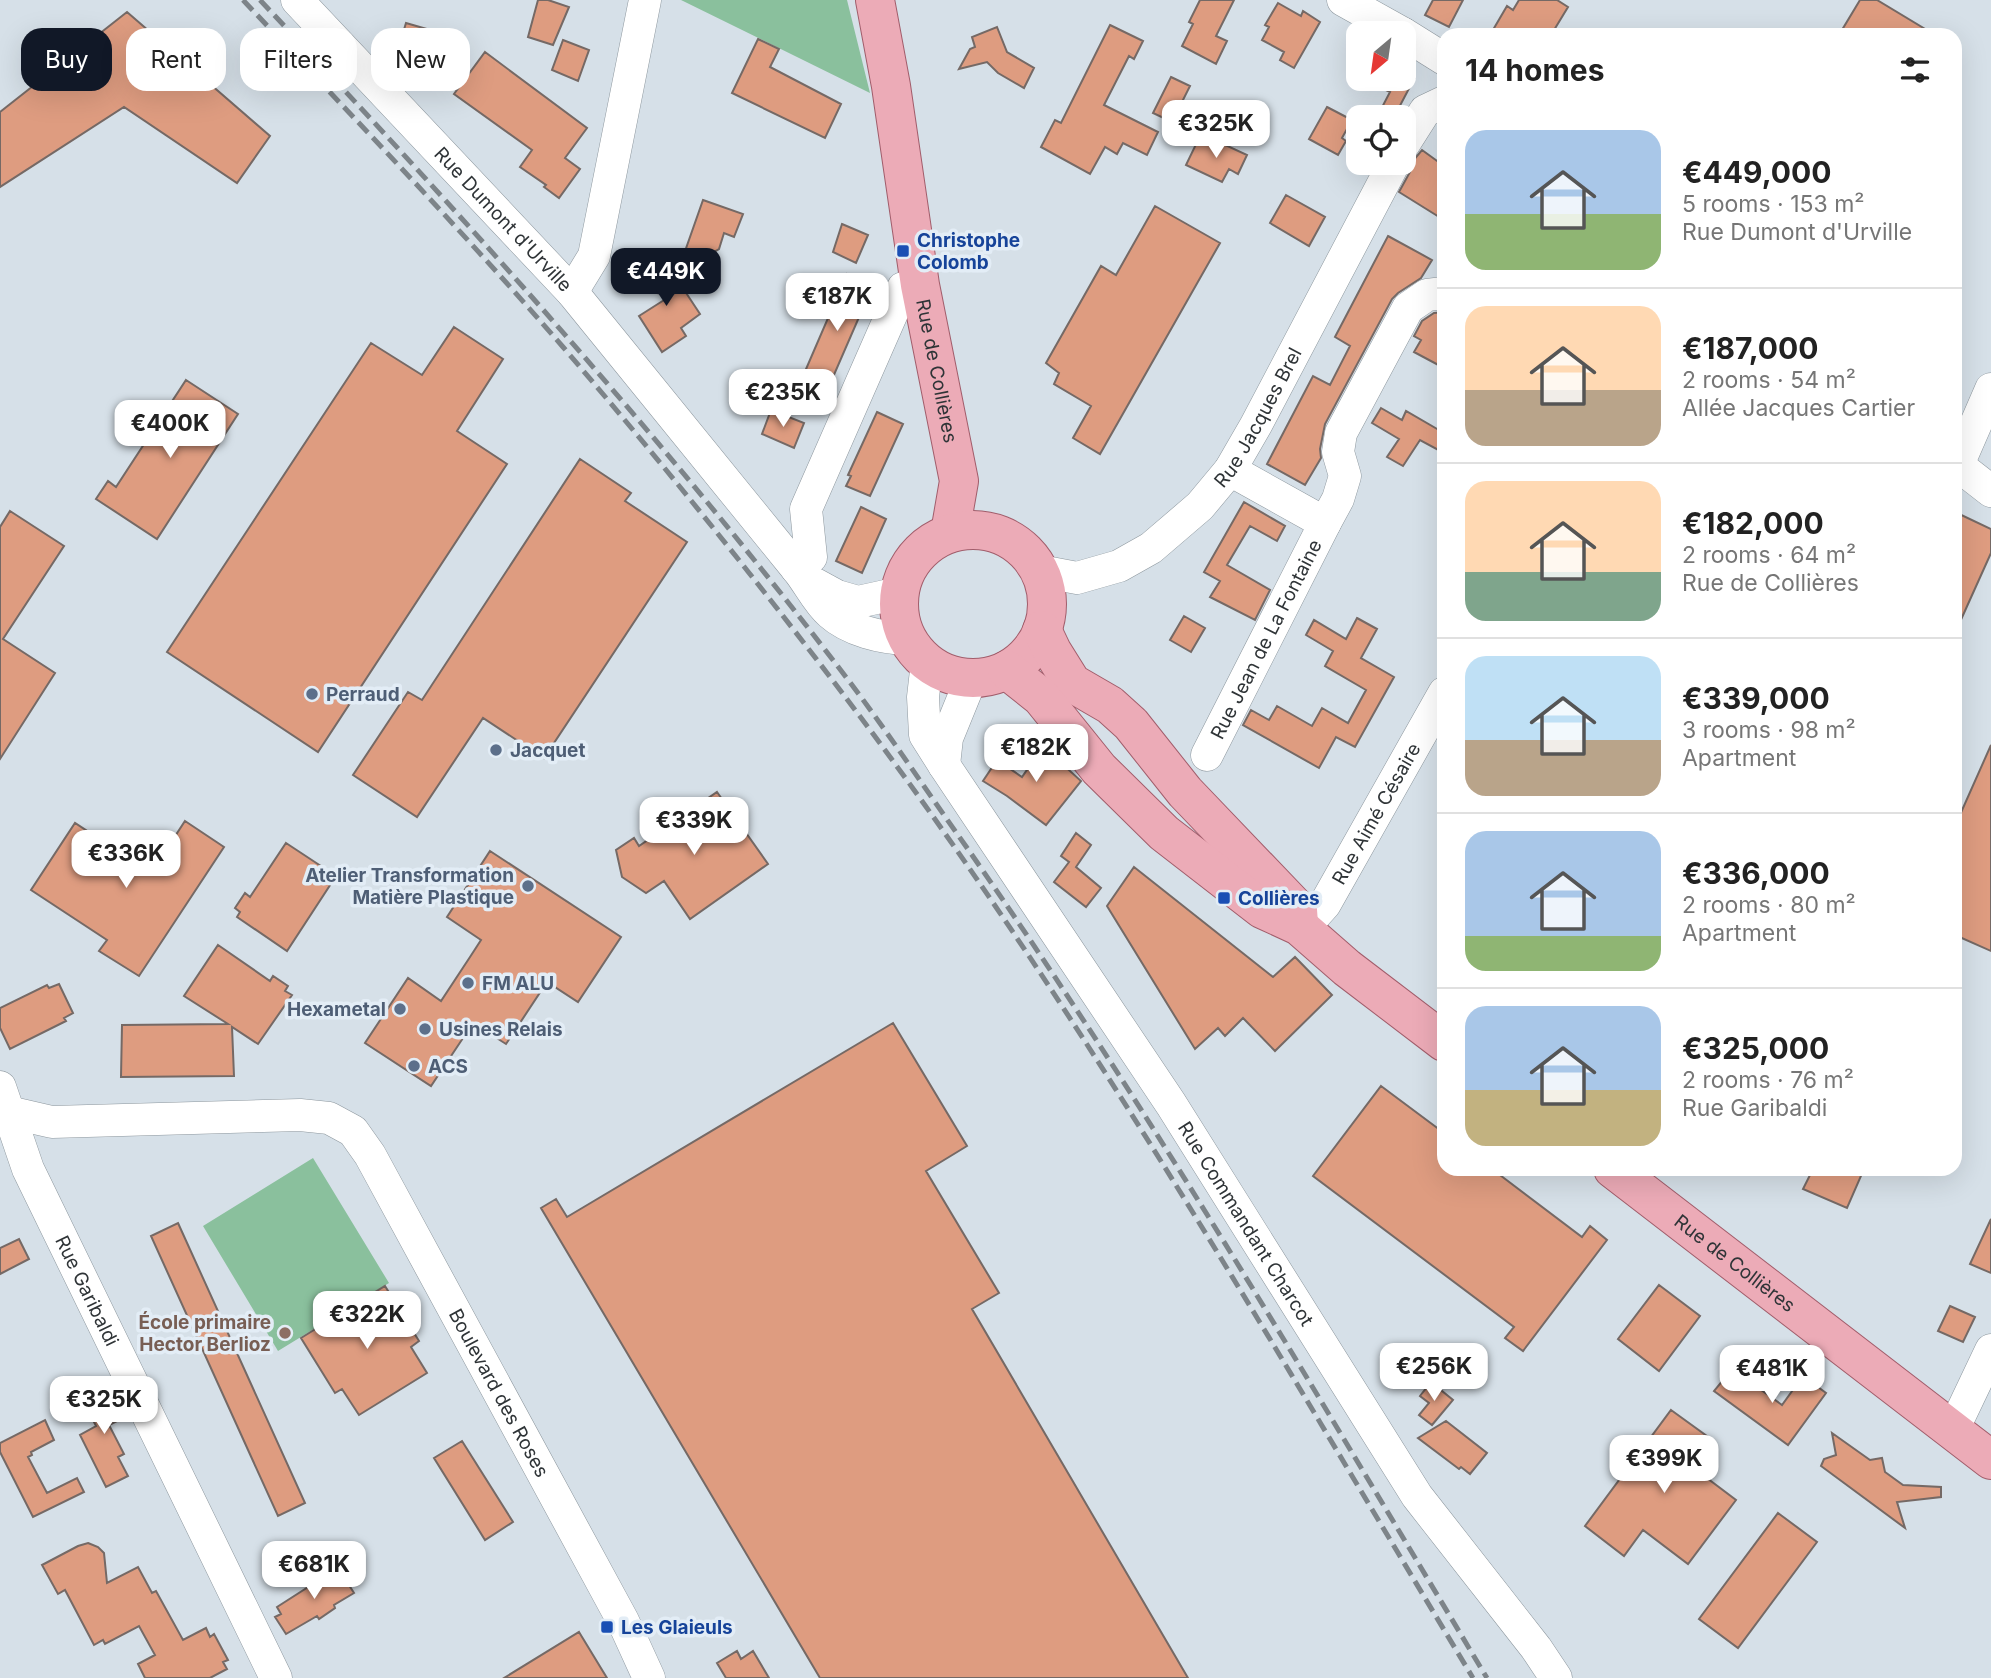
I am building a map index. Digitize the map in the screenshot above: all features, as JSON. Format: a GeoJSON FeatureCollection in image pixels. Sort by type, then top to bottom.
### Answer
{"type":"FeatureCollection","features":[{"type":"Feature","properties":{"kind":"main road","name":"Rue de Collières"},"geometry":{"type":"LineString","coordinates":[[875,0],[893,96],[920,285],[959,481],[950,533]]}},
{"type":"Feature","properties":{"kind":"main road"},"geometry":{"type":"LineString","coordinates":[[989,674],[1031,650],[1042,630],[1047,603],[1045,586],[1040,571],[1021,548],[1008,538],[977,530],[950,533],[920,551],[909,565],[899,593],[901,624],[917,651],[950,675],[989,674],[1041,697],[1099,769],[1164,833],[1262,909],[1299,926],[1347,968],[1437,1037]]}},
{"type":"Feature","properties":{"kind":"main road"},"geometry":{"type":"LineString","coordinates":[[1042,630],[1072,683],[1110,705],[1131,724],[1185,792],[1298,910],[1299,926]]}},
{"type":"Feature","properties":{"kind":"main road","name":"Rue de Collières"},"geometry":{"type":"LineString","coordinates":[[1622,1176],[1991,1460]]}},
{"type":"Feature","properties":{"kind":"street","name":"Rue Dumont d'Urville"},"geometry":{"type":"LineString","coordinates":[[297,0],[572,292],[801,573],[830,613],[866,633],[887,638],[917,651]]}},
{"type":"Feature","properties":{"kind":"street"},"geometry":{"type":"LineString","coordinates":[[572,292],[594,256],[645,0]]}},
{"type":"Feature","properties":{"kind":"street"},"geometry":{"type":"LineString","coordinates":[[1343,0],[1380,21]]}},
{"type":"Feature","properties":{"kind":"street"},"geometry":{"type":"LineString","coordinates":[[1416,42],[1437,55]]}},
{"type":"Feature","properties":{"kind":"street"},"geometry":{"type":"LineString","coordinates":[[1416,125],[1425,111],[1437,105]]}},
{"type":"Feature","properties":{"kind":"street","name":"Rue Jacques Brel"},"geometry":{"type":"LineString","coordinates":[[1040,571],[1077,578],[1119,566],[1151,548],[1200,506],[1230,470],[1256,425],[1388,175]]}},
{"type":"Feature","properties":{"kind":"street"},"geometry":{"type":"LineString","coordinates":[[801,573],[811,557],[806,509],[903,288],[920,285]]}},
{"type":"Feature","properties":{"kind":"street","name":"Rue Jean de La Fontaine"},"geometry":{"type":"LineString","coordinates":[[1207,755],[1338,499],[1345,476],[1338,452],[1340,433],[1408,308],[1427,295],[1437,294]]}},
{"type":"Feature","properties":{"kind":"street"},"geometry":{"type":"LineString","coordinates":[[1962,451],[1991,389]]}},
{"type":"Feature","properties":{"kind":"street"},"geometry":{"type":"LineString","coordinates":[[1962,469],[1991,491]]}},
{"type":"Feature","properties":{"kind":"street","name":"Rue Jean de La Fontaine"},"geometry":{"type":"LineString","coordinates":[[1230,470],[1325,523]]}},
{"type":"Feature","properties":{"kind":"street","name":"Rue Dumont d'Urville"},"geometry":{"type":"LineString","coordinates":[[801,573],[837,597],[858,602],[899,593]]}},
{"type":"Feature","properties":{"kind":"street","name":"Rue Commandant Charcot"},"geometry":{"type":"LineString","coordinates":[[917,651],[925,736],[1171,1104],[1417,1496],[1536,1648],[1556,1678]]}},
{"type":"Feature","properties":{"kind":"street"},"geometry":{"type":"LineString","coordinates":[[944,765],[947,738],[989,674]]}},
{"type":"Feature","properties":{"kind":"street","name":"Rue Aimé Césaire"},"geometry":{"type":"LineString","coordinates":[[1299,926],[1325,904],[1437,705]]}},
{"type":"Feature","properties":{"kind":"street","name":"Boulevard des Roses"},"geometry":{"type":"LineString","coordinates":[[5,1120],[52,1122],[300,1115],[329,1118],[353,1131],[370,1155],[623,1621],[649,1678]]}},
{"type":"Feature","properties":{"kind":"street","name":"Rue Garibaldi"},"geometry":{"type":"LineString","coordinates":[[5,1120],[276,1678]]}},
{"type":"Feature","properties":{"kind":"street"},"geometry":{"type":"LineString","coordinates":[[1953,1430],[1991,1350]]}},
{"type":"Feature","properties":{"kind":"green space"},"geometry":{"type":"Polygon","coordinates":[[[681,0],[847,0],[870,93],[681,0]]]}},
{"type":"Feature","properties":{"kind":"green space"},"geometry":{"type":"Polygon","coordinates":[[[313,1158],[389,1283],[278,1351],[203,1226],[313,1158]]]}},
{"type":"Feature","properties":{"kind":"building"},"geometry":{"type":"Polygon","coordinates":[[[538,0],[548,0],[569,7],[553,45],[528,37],[538,0]]]}},
{"type":"Feature","properties":{"kind":"building"},"geometry":{"type":"Polygon","coordinates":[[[1200,0],[1234,0],[1216,36],[1227,41],[1216,64],[1182,46],[1193,24],[1189,22],[1200,0]]]}},
{"type":"Feature","properties":{"kind":"building"},"geometry":{"type":"Polygon","coordinates":[[[1433,0],[1463,0],[1449,27],[1425,15],[1433,0]]]}},
{"type":"Feature","properties":{"kind":"building"},"geometry":{"type":"Polygon","coordinates":[[[1519,0],[1557,0],[1568,7],[1555,28],[1494,28],[1507,6],[1513,10],[1519,0]]]}},
{"type":"Feature","properties":{"kind":"building"},"geometry":{"type":"Polygon","coordinates":[[[1860,0],[1877,0],[1923,28],[1843,28],[1860,0]]]}},
{"type":"Feature","properties":{"kind":"building"},"geometry":{"type":"Polygon","coordinates":[[[1278,3],[1301,16],[1303,11],[1320,22],[1294,68],[1280,60],[1284,52],[1262,40],[1269,27],[1265,25],[1278,3]]]}},
{"type":"Feature","properties":{"kind":"building"},"geometry":{"type":"Polygon","coordinates":[[[127,12],[145,28],[126,28],[126,91],[218,91],[270,136],[237,183],[124,107],[0,187],[0,112],[27,91],[112,91],[112,28],[107,28],[127,12]]]}},
{"type":"Feature","properties":{"kind":"building"},"geometry":{"type":"Polygon","coordinates":[[[406,23],[423,28],[404,28],[406,23]]]}},
{"type":"Feature","properties":{"kind":"building"},"geometry":{"type":"Polygon","coordinates":[[[1110,25],[1143,41],[1134,59],[1129,56],[1104,105],[1158,132],[1147,155],[1123,143],[1117,154],[1105,147],[1090,174],[1041,147],[1055,120],[1061,123],[1110,25]]]}},
{"type":"Feature","properties":{"kind":"building"},"geometry":{"type":"Polygon","coordinates":[[[997,27],[1007,52],[1034,68],[1024,88],[998,73],[987,62],[959,69],[970,49],[975,47],[972,37],[997,27]]]}},
{"type":"Feature","properties":{"kind":"building"},"geometry":{"type":"Polygon","coordinates":[[[758,39],[779,49],[770,67],[841,104],[825,138],[732,93],[758,39]]]}},
{"type":"Feature","properties":{"kind":"building"},"geometry":{"type":"Polygon","coordinates":[[[563,40],[589,50],[578,81],[552,70],[563,40]]]}},
{"type":"Feature","properties":{"kind":"building"},"geometry":{"type":"Polygon","coordinates":[[[485,52],[587,128],[565,158],[580,169],[559,198],[520,167],[532,150],[454,94],[456,91],[470,91],[470,72],[485,52]]]}},
{"type":"Feature","properties":{"kind":"building"},"geometry":{"type":"Polygon","coordinates":[[[1171,77],[1190,86],[1172,122],[1153,113],[1171,77]]]}},
{"type":"Feature","properties":{"kind":"building"},"geometry":{"type":"Polygon","coordinates":[[[1388,91],[1408,91],[1400,105],[1383,105],[1390,92],[1388,91]]]}},
{"type":"Feature","properties":{"kind":"building"},"geometry":{"type":"Polygon","coordinates":[[[1327,107],[1346,117],[1346,131],[1342,138],[1346,141],[1338,155],[1309,139],[1327,107]]]}},
{"type":"Feature","properties":{"kind":"building"},"geometry":{"type":"Polygon","coordinates":[[[1199,138],[1217,147],[1219,142],[1247,155],[1238,174],[1229,169],[1222,182],[1186,165],[1199,138]]]}},
{"type":"Feature","properties":{"kind":"building"},"geometry":{"type":"Polygon","coordinates":[[[1422,150],[1437,161],[1437,216],[1399,192],[1408,175],[1416,175],[1416,157],[1422,150]]]}},
{"type":"Feature","properties":{"kind":"building"},"geometry":{"type":"Polygon","coordinates":[[[1286,195],[1325,217],[1309,246],[1270,223],[1286,195]]]}},
{"type":"Feature","properties":{"kind":"building"},"geometry":{"type":"Polygon","coordinates":[[[703,200],[743,214],[734,237],[724,233],[719,249],[677,274],[703,200]]]}},
{"type":"Feature","properties":{"kind":"building"},"geometry":{"type":"Polygon","coordinates":[[[1155,206],[1220,243],[1100,454],[1073,438],[1091,406],[1054,384],[1059,373],[1046,363],[1101,266],[1116,275],[1155,206]]]}},
{"type":"Feature","properties":{"kind":"building"},"geometry":{"type":"Polygon","coordinates":[[[842,224],[868,235],[856,263],[833,252],[842,224]]]}},
{"type":"Feature","properties":{"kind":"building"},"geometry":{"type":"Polygon","coordinates":[[[1388,236],[1432,260],[1421,278],[1392,299],[1325,424],[1321,458],[1305,485],[1267,464],[1313,376],[1330,385],[1350,346],[1335,337],[1388,236]]]}},
{"type":"Feature","properties":{"kind":"building"},"geometry":{"type":"Polygon","coordinates":[[[667,264],[700,314],[681,328],[686,336],[662,352],[639,316],[672,295],[625,289],[667,264]]]}},
{"type":"Feature","properties":{"kind":"building"},"geometry":{"type":"Polygon","coordinates":[[[847,274],[873,285],[830,384],[827,384],[823,393],[800,383],[847,274]]]}},
{"type":"Feature","properties":{"kind":"building"},"geometry":{"type":"Polygon","coordinates":[[[1437,313],[1437,364],[1414,352],[1421,340],[1414,336],[1422,321],[1437,313]]]}},
{"type":"Feature","properties":{"kind":"building"},"geometry":{"type":"Polygon","coordinates":[[[454,327],[503,359],[457,431],[507,464],[318,752],[167,652],[371,343],[422,375],[454,327]]]}},
{"type":"Feature","properties":{"kind":"building"},"geometry":{"type":"Polygon","coordinates":[[[186,380],[238,414],[157,539],[96,499],[108,481],[116,487],[186,380]]]}},
{"type":"Feature","properties":{"kind":"building"},"geometry":{"type":"Polygon","coordinates":[[[1381,408],[1402,420],[1406,411],[1437,429],[1437,449],[1420,440],[1403,466],[1387,457],[1399,439],[1372,423],[1381,408]]]}},
{"type":"Feature","properties":{"kind":"building"},"geometry":{"type":"Polygon","coordinates":[[[771,410],[804,423],[794,448],[762,434],[771,410]]]}},
{"type":"Feature","properties":{"kind":"building"},"geometry":{"type":"Polygon","coordinates":[[[877,412],[903,424],[870,496],[846,486],[851,476],[848,475],[877,412]]]}},
{"type":"Feature","properties":{"kind":"building"},"geometry":{"type":"Polygon","coordinates":[[[580,459],[631,493],[625,501],[687,542],[544,758],[483,718],[417,817],[353,775],[408,692],[422,700],[580,459]]]}},
{"type":"Feature","properties":{"kind":"building"},"geometry":{"type":"Polygon","coordinates":[[[1244,502],[1285,526],[1277,541],[1250,526],[1227,565],[1270,590],[1255,620],[1210,597],[1220,581],[1204,572],[1244,502]]]}},
{"type":"Feature","properties":{"kind":"building"},"geometry":{"type":"Polygon","coordinates":[[[861,507],[886,519],[862,573],[836,561],[861,507]]]}},
{"type":"Feature","properties":{"kind":"building"},"geometry":{"type":"Polygon","coordinates":[[[10,511],[64,546],[3,639],[55,673],[0,759],[0,527],[10,511]]]}},
{"type":"Feature","properties":{"kind":"building"},"geometry":{"type":"Polygon","coordinates":[[[1962,515],[1991,529],[1991,553],[1962,617],[1962,515]]]}},
{"type":"Feature","properties":{"kind":"building"},"geometry":{"type":"Polygon","coordinates":[[[1184,616],[1205,628],[1191,652],[1170,640],[1184,616]]]}},
{"type":"Feature","properties":{"kind":"building"},"geometry":{"type":"Polygon","coordinates":[[[1357,618],[1377,629],[1361,658],[1394,677],[1355,747],[1336,737],[1319,768],[1243,725],[1251,710],[1269,720],[1277,706],[1312,726],[1322,708],[1348,723],[1366,690],[1325,666],[1333,651],[1306,635],[1314,620],[1346,639],[1357,618]]]}},
{"type":"Feature","properties":{"kind":"building"},"geometry":{"type":"Polygon","coordinates":[[[1047,741],[1062,758],[1059,761],[1081,781],[1046,825],[983,781],[997,760],[1022,777],[1047,741]]]}},
{"type":"Feature","properties":{"kind":"building"},"geometry":{"type":"Polygon","coordinates":[[[1991,745],[1991,951],[1962,938],[1962,810],[1991,745]]]}},
{"type":"Feature","properties":{"kind":"building"},"geometry":{"type":"Polygon","coordinates":[[[717,792],[768,864],[690,919],[664,881],[646,893],[622,877],[616,850],[634,838],[639,846],[717,792]]]}},
{"type":"Feature","properties":{"kind":"building"},"geometry":{"type":"Polygon","coordinates":[[[185,821],[224,847],[139,976],[99,951],[107,940],[31,890],[75,823],[151,873],[185,821]]]}},
{"type":"Feature","properties":{"kind":"building"},"geometry":{"type":"Polygon","coordinates":[[[1076,833],[1091,845],[1076,867],[1101,888],[1086,907],[1054,882],[1069,862],[1061,856],[1076,833]]]}},
{"type":"Feature","properties":{"kind":"building"},"geometry":{"type":"Polygon","coordinates":[[[286,843],[336,876],[287,951],[237,917],[240,912],[235,908],[245,893],[250,897],[286,843]]]}},
{"type":"Feature","properties":{"kind":"building"},"geometry":{"type":"Polygon","coordinates":[[[490,851],[621,937],[578,1002],[547,982],[506,1044],[473,1023],[431,1086],[365,1043],[408,978],[441,1001],[470,957],[481,940],[447,917],[490,851]]]}},
{"type":"Feature","properties":{"kind":"building"},"geometry":{"type":"Polygon","coordinates":[[[1134,867],[1273,977],[1295,957],[1332,995],[1275,1051],[1243,1018],[1225,1036],[1218,1028],[1195,1049],[1107,906],[1134,867]]]}},
{"type":"Feature","properties":{"kind":"building"},"geometry":{"type":"Polygon","coordinates":[[[218,945],[270,981],[273,976],[288,986],[285,991],[292,995],[258,1044],[232,1027],[234,1076],[121,1077],[122,1025],[228,1024],[184,996],[218,945]]]}},
{"type":"Feature","properties":{"kind":"building"},"geometry":{"type":"Polygon","coordinates":[[[59,984],[73,1013],[64,1018],[66,1021],[10,1049],[0,1028],[0,1008],[47,985],[49,988],[59,984]]]}},
{"type":"Feature","properties":{"kind":"building"},"geometry":{"type":"Polygon","coordinates":[[[893,1023],[967,1146],[926,1171],[999,1293],[972,1309],[1188,1678],[820,1678],[541,1208],[556,1199],[567,1217],[893,1023]]]}},
{"type":"Feature","properties":{"kind":"building"},"geometry":{"type":"Polygon","coordinates":[[[1381,1086],[1437,1128],[1437,1176],[1501,1176],[1582,1237],[1590,1226],[1607,1240],[1523,1351],[1505,1338],[1514,1327],[1313,1176],[1381,1086]]]}},
{"type":"Feature","properties":{"kind":"building"},"geometry":{"type":"Polygon","coordinates":[[[1810,1176],[1861,1176],[1847,1208],[1803,1189],[1810,1176]]]}},
{"type":"Feature","properties":{"kind":"building"},"geometry":{"type":"Polygon","coordinates":[[[1991,1219],[1991,1273],[1970,1264],[1991,1219]]]}},
{"type":"Feature","properties":{"kind":"building"},"geometry":{"type":"Polygon","coordinates":[[[178,1223],[305,1503],[278,1516],[151,1236],[178,1223]]]}},
{"type":"Feature","properties":{"kind":"building"},"geometry":{"type":"Polygon","coordinates":[[[19,1239],[29,1259],[0,1274],[0,1248],[19,1239]]]}},
{"type":"Feature","properties":{"kind":"building"},"geometry":{"type":"Polygon","coordinates":[[[1659,1285],[1700,1316],[1659,1371],[1618,1339],[1659,1285]]]}},
{"type":"Feature","properties":{"kind":"building"},"geometry":{"type":"Polygon","coordinates":[[[385,1286],[419,1341],[411,1347],[427,1373],[359,1415],[342,1389],[335,1393],[301,1338],[385,1286]]]}},
{"type":"Feature","properties":{"kind":"building"},"geometry":{"type":"Polygon","coordinates":[[[1950,1306],[1975,1317],[1963,1342],[1938,1331],[1950,1306]]]}},
{"type":"Feature","properties":{"kind":"building"},"geometry":{"type":"Polygon","coordinates":[[[1732,1369],[1782,1405],[1803,1376],[1826,1393],[1788,1445],[1714,1391],[1732,1369]]]}},
{"type":"Feature","properties":{"kind":"building"},"geometry":{"type":"Polygon","coordinates":[[[1431,1382],[1453,1400],[1432,1425],[1419,1415],[1429,1403],[1420,1396],[1431,1382]]]}},
{"type":"Feature","properties":{"kind":"building"},"geometry":{"type":"Polygon","coordinates":[[[97,1385],[103,1396],[110,1392],[123,1418],[109,1425],[124,1454],[118,1457],[128,1476],[106,1487],[80,1435],[96,1426],[80,1394],[97,1385]]]}},
{"type":"Feature","properties":{"kind":"building"},"geometry":{"type":"Polygon","coordinates":[[[1671,1410],[1711,1439],[1691,1466],[1736,1500],[1688,1564],[1643,1530],[1624,1556],[1585,1526],[1671,1410]]]}},
{"type":"Feature","properties":{"kind":"building"},"geometry":{"type":"Polygon","coordinates":[[[45,1420],[54,1440],[31,1452],[32,1455],[28,1457],[47,1493],[77,1478],[84,1492],[33,1517],[0,1452],[0,1443],[45,1420]]]}},
{"type":"Feature","properties":{"kind":"building"},"geometry":{"type":"Polygon","coordinates":[[[1446,1421],[1487,1453],[1470,1474],[1461,1467],[1459,1469],[1418,1438],[1446,1421]]]}},
{"type":"Feature","properties":{"kind":"building"},"geometry":{"type":"Polygon","coordinates":[[[1832,1433],[1870,1460],[1882,1458],[1885,1472],[1903,1485],[1941,1487],[1941,1497],[1897,1502],[1905,1528],[1821,1466],[1824,1459],[1836,1455],[1832,1433]]]}},
{"type":"Feature","properties":{"kind":"building"},"geometry":{"type":"Polygon","coordinates":[[[462,1441],[513,1522],[485,1540],[434,1458],[462,1441]]]}},
{"type":"Feature","properties":{"kind":"building"},"geometry":{"type":"Polygon","coordinates":[[[1778,1513],[1817,1542],[1738,1648],[1699,1619],[1778,1513]]]}},
{"type":"Feature","properties":{"kind":"building"},"geometry":{"type":"Polygon","coordinates":[[[88,1543],[104,1553],[107,1583],[138,1567],[152,1593],[156,1591],[183,1640],[206,1628],[210,1637],[214,1634],[228,1660],[223,1662],[227,1669],[210,1678],[145,1678],[138,1664],[155,1655],[139,1626],[105,1644],[103,1640],[94,1645],[65,1590],[58,1594],[42,1565],[88,1543]]]}},
{"type":"Feature","properties":{"kind":"building"},"geometry":{"type":"Polygon","coordinates":[[[338,1568],[354,1593],[334,1605],[335,1608],[319,1619],[317,1616],[286,1634],[275,1617],[281,1614],[277,1607],[338,1568]]]}},
{"type":"Feature","properties":{"kind":"building"},"geometry":{"type":"Polygon","coordinates":[[[579,1632],[607,1678],[504,1678],[579,1632]]]}},
{"type":"Feature","properties":{"kind":"building"},"geometry":{"type":"Polygon","coordinates":[[[737,1651],[741,1659],[753,1651],[769,1678],[726,1678],[717,1663],[737,1651]]]}},
{"type":"Feature","properties":{"kind":"railway"},"geometry":{"type":"LineString","coordinates":[[243,0],[445,215],[599,389],[773,603],[927,808],[1010,928],[1170,1175],[1473,1678]]}},
{"type":"Feature","properties":{"kind":"railway"},"geometry":{"type":"LineString","coordinates":[[260,0],[564,333],[709,505],[862,698],[1089,1028],[1225,1243],[1487,1678]]}},
{"type":"Feature","properties":{"kind":"place","name":"Christophe Colomb"},"geometry":{"type":"Point","coordinates":[903,251]}},
{"type":"Feature","properties":{"kind":"place","name":"Perraud"},"geometry":{"type":"Point","coordinates":[312,694]}},
{"type":"Feature","properties":{"kind":"place","name":"Jacquet"},"geometry":{"type":"Point","coordinates":[496,750]}},
{"type":"Feature","properties":{"kind":"place","name":"Atelier Transformation Matière Plastique"},"geometry":{"type":"Point","coordinates":[528,886]}},
{"type":"Feature","properties":{"kind":"place","name":"Collières"},"geometry":{"type":"Point","coordinates":[1224,898]}},
{"type":"Feature","properties":{"kind":"place","name":"FM ALU"},"geometry":{"type":"Point","coordinates":[468,983]}},
{"type":"Feature","properties":{"kind":"place","name":"Hexametal"},"geometry":{"type":"Point","coordinates":[400,1009]}},
{"type":"Feature","properties":{"kind":"place","name":"Usines Relais"},"geometry":{"type":"Point","coordinates":[425,1029]}},
{"type":"Feature","properties":{"kind":"place","name":"ACS"},"geometry":{"type":"Point","coordinates":[414,1066]}},
{"type":"Feature","properties":{"kind":"place","name":"École primaire Hector Berlioz"},"geometry":{"type":"Point","coordinates":[285,1333]}},
{"type":"Feature","properties":{"kind":"place","name":"Les Glaieuls"},"geometry":{"type":"Point","coordinates":[607,1627]}}]}
